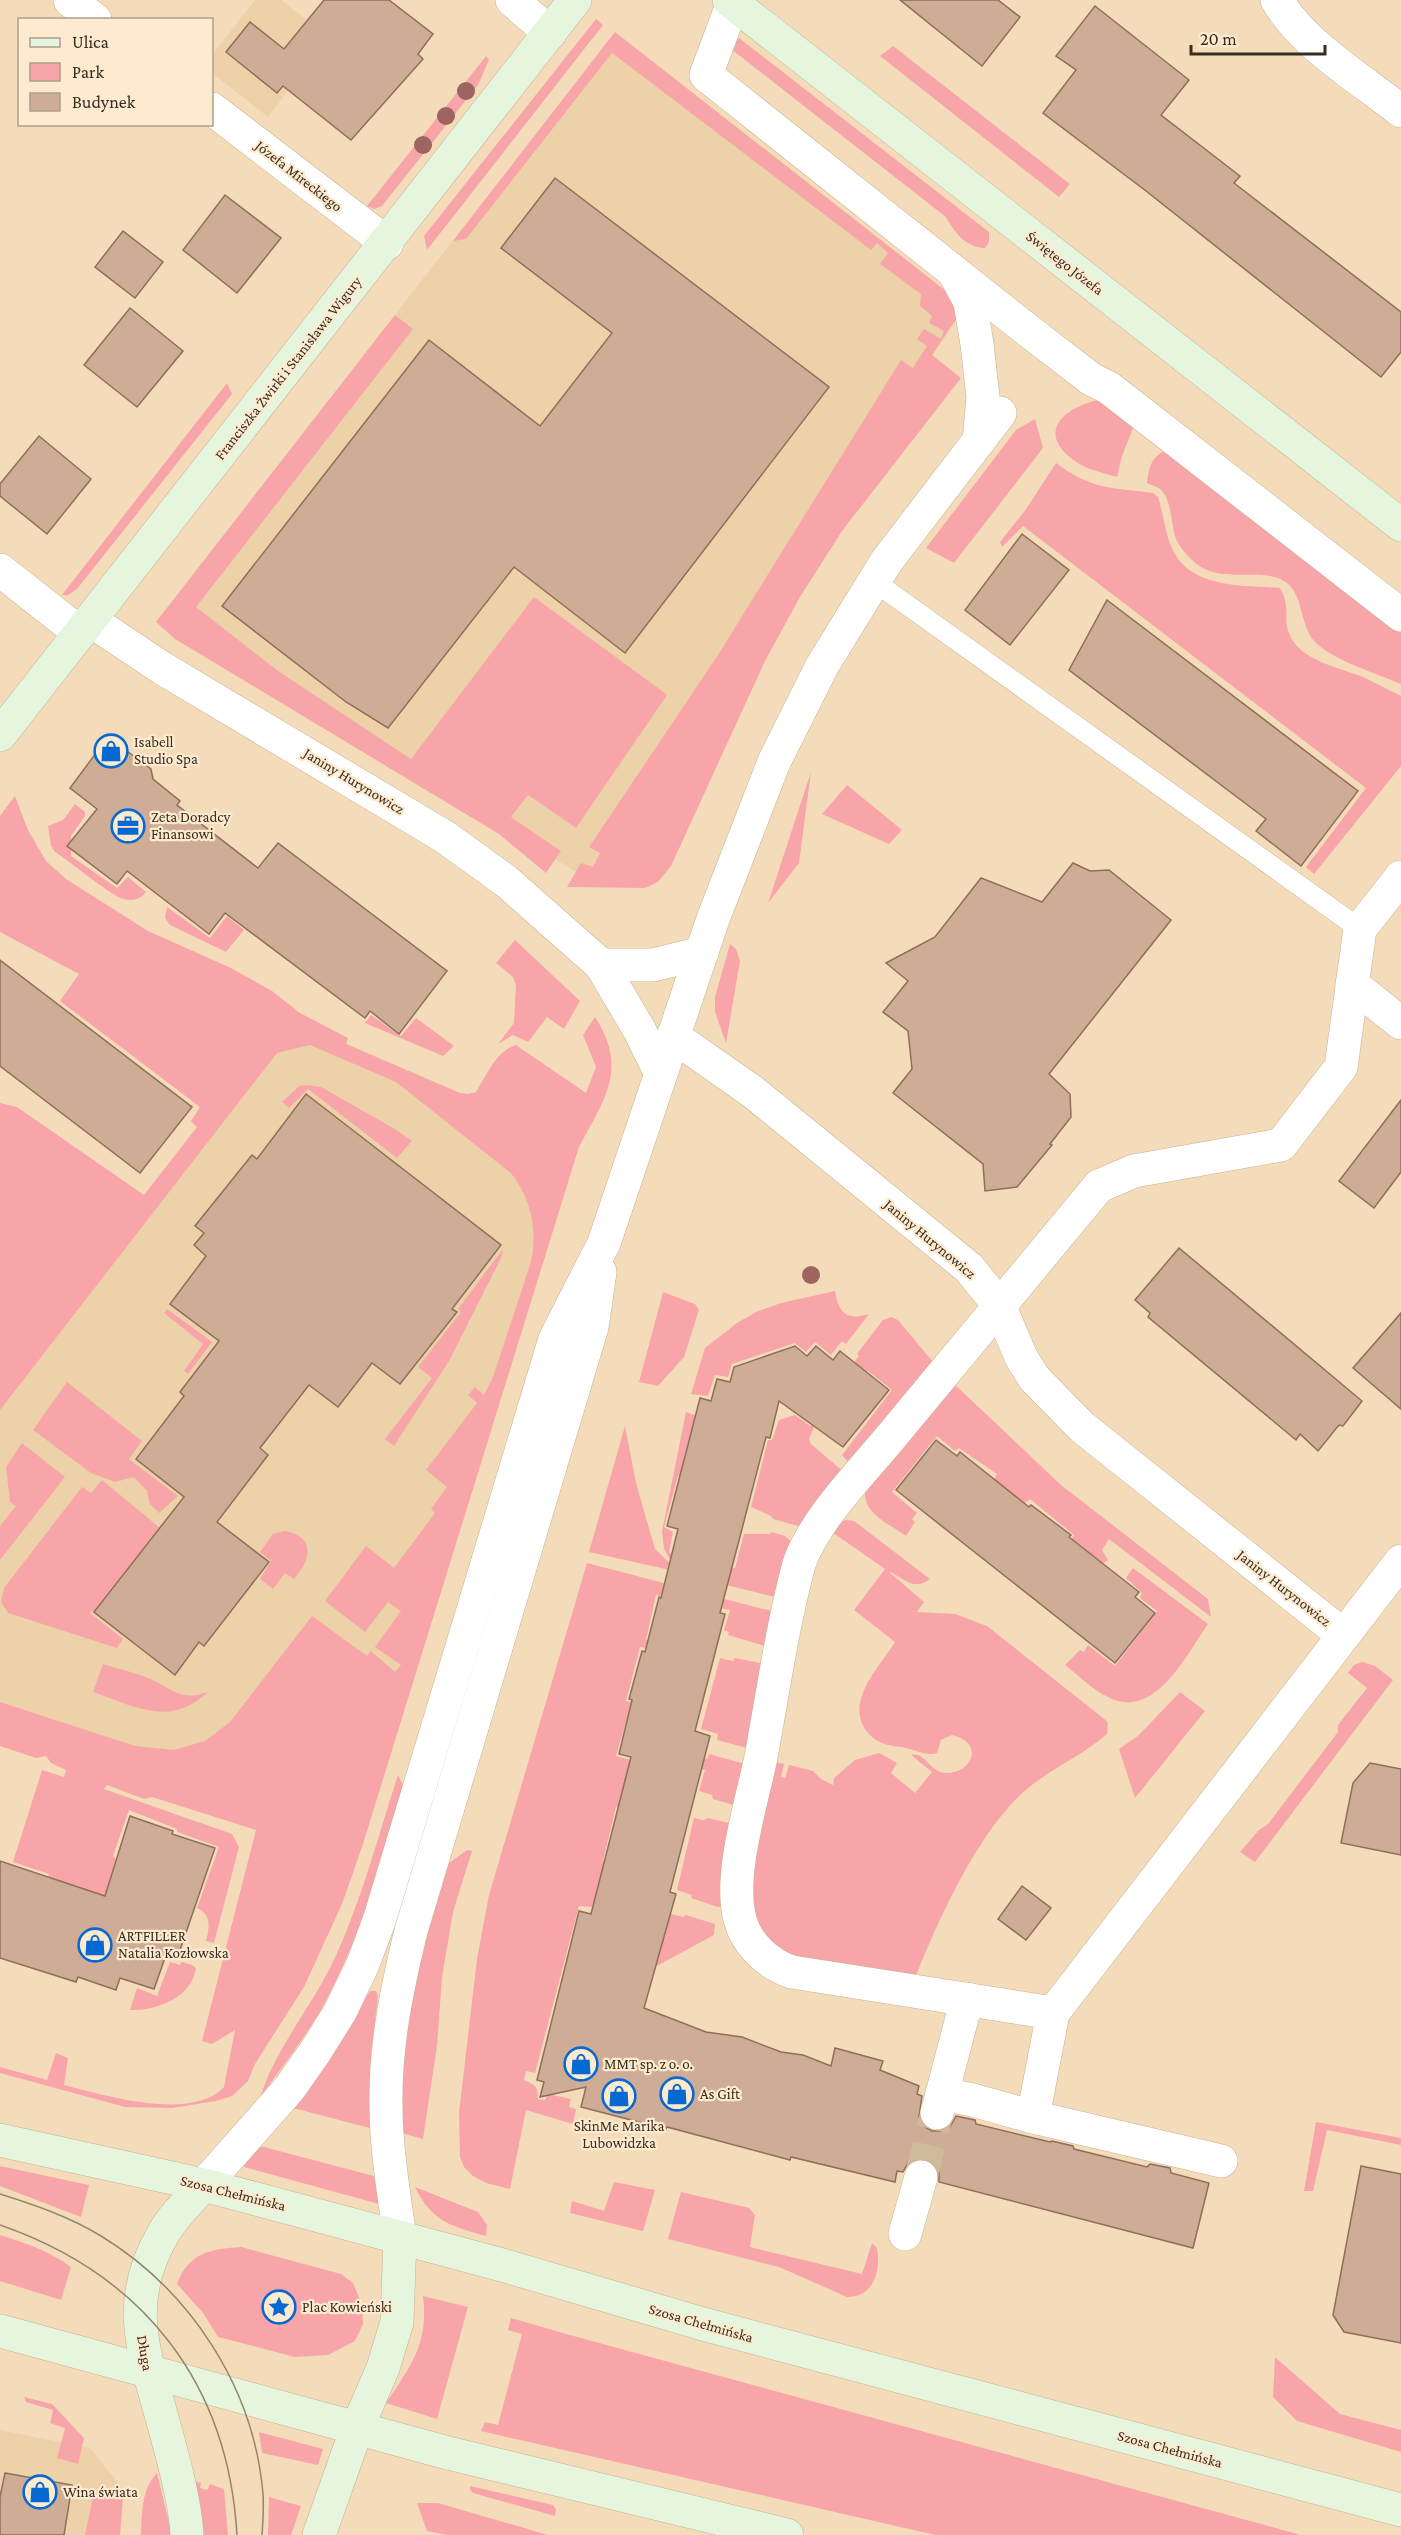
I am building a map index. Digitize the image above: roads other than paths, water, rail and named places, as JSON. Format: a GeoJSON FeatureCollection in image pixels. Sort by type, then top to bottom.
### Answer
{"type":"FeatureCollection","features":[{"type":"Feature","properties":{"kind":"street"},"geometry":{"type":"LineString","coordinates":[[70,0],[92,18]]}},
{"type":"Feature","properties":{"kind":"street"},"geometry":{"type":"LineString","coordinates":[[512,0],[550,33]]}},
{"type":"Feature","properties":{"kind":"street","name":"Franciszka Żwirki i Stanisława Wigury"},"geometry":{"type":"LineString","coordinates":[[0,735],[575,0]]}},
{"type":"Feature","properties":{"kind":"street"},"geometry":{"type":"LineString","coordinates":[[1277,0],[1285,14],[1312,41],[1401,111]]}},
{"type":"Feature","properties":{"kind":"street"},"geometry":{"type":"LineString","coordinates":[[731,1],[706,75],[1021,325],[1092,379],[1109,388],[1401,615]]}},
{"type":"Feature","properties":{"kind":"street","name":"Świętego Józefa"},"geometry":{"type":"LineString","coordinates":[[731,1],[1401,525]]}},
{"type":"Feature","properties":{"kind":"street","name":"Józefa Mireckiego"},"geometry":{"type":"LineString","coordinates":[[213,110],[387,243]]}},
{"type":"Feature","properties":{"kind":"street"},"geometry":{"type":"LineString","coordinates":[[954,271],[970,302],[977,344],[983,397],[979,441]]}},
{"type":"Feature","properties":{"kind":"street"},"geometry":{"type":"LineString","coordinates":[[204,2185],[289,2088],[315,2052],[340,2012],[363,1964],[380,1918],[555,1340],[604,1243],[713,918],[774,762],[822,666],[886,562],[1000,413]]}},
{"type":"Feature","properties":{"kind":"street","name":"Janiny Hurynowicz"},"geometry":{"type":"LineString","coordinates":[[0,570],[85,627],[162,668],[445,837],[532,903],[601,965],[640,1031],[660,1072]]}},
{"type":"Feature","properties":{"kind":"street"},"geometry":{"type":"LineString","coordinates":[[1053,2013],[792,1972],[774,1965],[765,1958],[744,1932],[738,1909],[739,1865],[762,1752],[777,1659],[804,1551],[825,1518],[1099,1186],[1134,1171],[1281,1145],[1341,1067],[1360,929],[1401,877]]}},
{"type":"Feature","properties":{"kind":"street"},"geometry":{"type":"LineString","coordinates":[[601,965],[653,965],[702,953]]}},
{"type":"Feature","properties":{"kind":"street"},"geometry":{"type":"LineString","coordinates":[[1352,984],[1401,1023]]}},
{"type":"Feature","properties":{"kind":"street","name":"Janiny Hurynowicz"},"geometry":{"type":"LineString","coordinates":[[673,1036],[753,1092],[969,1268],[999,1305],[1021,1357],[1034,1378],[1082,1427],[1343,1635]]}},
{"type":"Feature","properties":{"kind":"street"},"geometry":{"type":"LineString","coordinates":[[318,2535],[357,2428],[383,2368],[397,2322],[400,2238],[389,2158],[386,2104],[388,2053],[396,1992],[414,1920],[592,1327],[604,1243]]}},
{"type":"Feature","properties":{"kind":"street"},"geometry":{"type":"LineString","coordinates":[[1033,2117],[1053,2013],[1401,1561]]}},
{"type":"Feature","properties":{"kind":"street"},"geometry":{"type":"LineString","coordinates":[[967,1999],[939,2104],[973,2100],[1033,2117],[1221,2161]]}},
{"type":"Feature","properties":{"kind":"street","name":"Szosa Chełmińska"},"geometry":{"type":"LineString","coordinates":[[0,2140],[204,2185],[521,2270],[715,2328],[1401,2510]]}},
{"type":"Feature","properties":{"kind":"street"},"geometry":{"type":"LineString","coordinates":[[905,2234],[921,2177]]}},
{"type":"Feature","properties":{"kind":"street","name":"Długa"},"geometry":{"type":"LineString","coordinates":[[187,2535],[171,2450],[141,2343],[140,2308],[147,2269],[164,2233],[204,2185]]}},
{"type":"Feature","properties":{"kind":"street"},"geometry":{"type":"LineString","coordinates":[[0,2331],[448,2453],[787,2535]]}},
{"type":"Feature","properties":{"kind":"lane"},"geometry":{"type":"LineString","coordinates":[[874,582],[1360,929]]}},
{"type":"Feature","properties":{"kind":"tunnel"},"geometry":{"type":"LineString","coordinates":[[921,2177],[937,2113]]}},
{"type":"Feature","properties":{"kind":"tram line"},"geometry":{"type":"LineString","coordinates":[[0,2194],[52,2212],[101,2236],[163,2285],[189,2314],[212,2346],[232,2380],[247,2417],[257,2455],[263,2494],[262,2535]]}},
{"type":"Feature","properties":{"kind":"tram line"},"geometry":{"type":"LineString","coordinates":[[0,2225],[51,2246],[97,2273],[136,2305],[169,2342],[196,2383],[216,2429],[230,2480],[237,2535]]}},
{"type":"Feature","properties":{"kind":"place","name":"Isabell Studio Spa"},"geometry":{"type":"Point","coordinates":[111,751]}},
{"type":"Feature","properties":{"kind":"place","name":"Zeta Doradcy Finansowi"},"geometry":{"type":"Point","coordinates":[128,826]}},
{"type":"Feature","properties":{"kind":"place","name":"ARTFILLER Natalia Kozłowska"},"geometry":{"type":"Point","coordinates":[95,1945]}},
{"type":"Feature","properties":{"kind":"place","name":"MMT sp. z o. o."},"geometry":{"type":"Point","coordinates":[581,2064]}},
{"type":"Feature","properties":{"kind":"place","name":"As Gift"},"geometry":{"type":"Point","coordinates":[677,2094]}},
{"type":"Feature","properties":{"kind":"place","name":"SkinMe Marika Lubowidzka"},"geometry":{"type":"Point","coordinates":[619,2096]}},
{"type":"Feature","properties":{"kind":"place","name":"Plac Kowieński"},"geometry":{"type":"Point","coordinates":[279,2307]}},
{"type":"Feature","properties":{"kind":"place","name":"Wina świata"},"geometry":{"type":"Point","coordinates":[40,2492]}}]}
